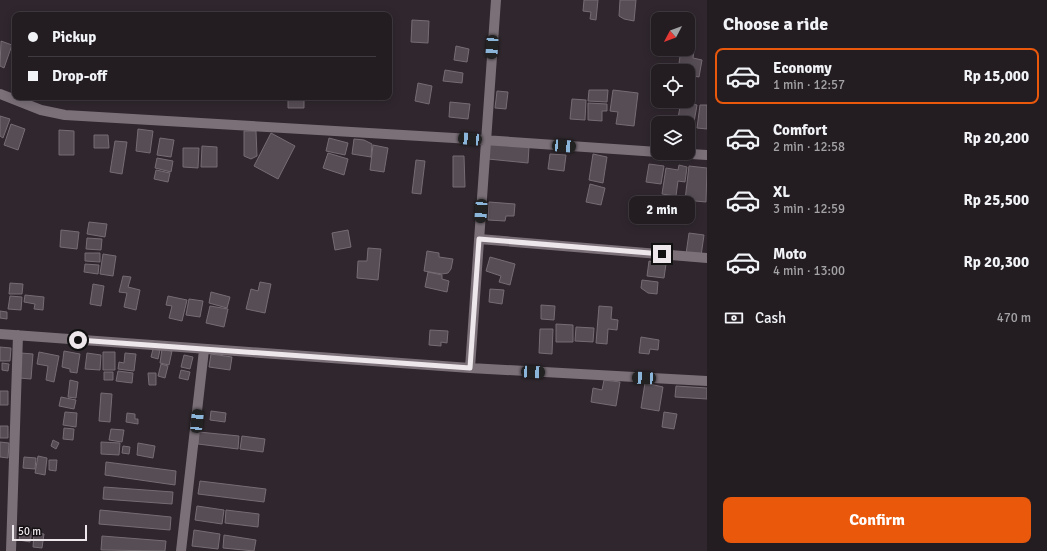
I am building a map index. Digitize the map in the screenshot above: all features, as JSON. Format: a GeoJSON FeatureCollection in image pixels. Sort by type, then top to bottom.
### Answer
{"type":"FeatureCollection","features":[{"type":"Feature","properties":{"kind":"street"},"geometry":{"type":"LineString","coordinates":[[470,368],[496,0]]}},
{"type":"Feature","properties":{"kind":"street"},"geometry":{"type":"LineString","coordinates":[[0,94],[12,99]]}},
{"type":"Feature","properties":{"kind":"street"},"geometry":{"type":"LineString","coordinates":[[16,100],[42,110],[65,115],[651,152]]}},
{"type":"Feature","properties":{"kind":"street"},"geometry":{"type":"LineString","coordinates":[[695,154],[707,155]]}},
{"type":"Feature","properties":{"kind":"street"},"geometry":{"type":"LineString","coordinates":[[479,239],[707,258]]}},
{"type":"Feature","properties":{"kind":"street"},"geometry":{"type":"LineString","coordinates":[[0,334],[204,350],[470,368],[707,381]]}},
{"type":"Feature","properties":{"kind":"street"},"geometry":{"type":"LineString","coordinates":[[11,551],[18,335]]}},
{"type":"Feature","properties":{"kind":"street"},"geometry":{"type":"LineString","coordinates":[[181,551],[204,350]]}},
{"type":"Feature","properties":{"kind":"building"},"geometry":{"type":"Polygon","coordinates":[[[584,0],[598,0],[596,20],[590,19],[591,12],[583,11],[584,0]]]}},
{"type":"Feature","properties":{"kind":"building"},"geometry":{"type":"Polygon","coordinates":[[[620,0],[636,0],[634,21],[624,19],[619,16],[620,0]]]}},
{"type":"Feature","properties":{"kind":"building"},"geometry":{"type":"Polygon","coordinates":[[[412,20],[429,21],[428,43],[411,42],[412,20]]]}},
{"type":"Feature","properties":{"kind":"building"},"geometry":{"type":"Polygon","coordinates":[[[1,41],[12,45],[4,68],[0,66],[1,41]]]}},
{"type":"Feature","properties":{"kind":"building"},"geometry":{"type":"Polygon","coordinates":[[[456,46],[469,49],[467,62],[454,60],[456,46]]]}},
{"type":"Feature","properties":{"kind":"building"},"geometry":{"type":"Polygon","coordinates":[[[680,56],[693,56],[693,58],[702,60],[699,77],[695,76],[695,64],[679,64],[680,56]]]}},
{"type":"Feature","properties":{"kind":"building"},"geometry":{"type":"Polygon","coordinates":[[[445,70],[463,73],[462,83],[443,81],[445,70]]]}},
{"type":"Feature","properties":{"kind":"building"},"geometry":{"type":"Polygon","coordinates":[[[418,83],[432,86],[429,104],[415,101],[418,83]]]}},
{"type":"Feature","properties":{"kind":"building"},"geometry":{"type":"Polygon","coordinates":[[[589,90],[608,90],[607,102],[588,101],[589,90]]]}},
{"type":"Feature","properties":{"kind":"building"},"geometry":{"type":"Polygon","coordinates":[[[613,90],[638,93],[634,126],[616,124],[618,112],[610,111],[613,90]]]}},
{"type":"Feature","properties":{"kind":"building"},"geometry":{"type":"Polygon","coordinates":[[[497,91],[508,92],[506,109],[495,108],[497,91]]]}},
{"type":"Feature","properties":{"kind":"building"},"geometry":{"type":"Polygon","coordinates":[[[572,99],[586,100],[585,120],[570,119],[572,99]]]}},
{"type":"Feature","properties":{"kind":"building"},"geometry":{"type":"Polygon","coordinates":[[[288,100],[304,100],[304,108],[288,108],[288,100]]]}},
{"type":"Feature","properties":{"kind":"building"},"geometry":{"type":"Polygon","coordinates":[[[450,102],[470,104],[468,119],[449,117],[450,102]]]}},
{"type":"Feature","properties":{"kind":"building"},"geometry":{"type":"Polygon","coordinates":[[[588,103],[607,104],[607,111],[602,111],[602,121],[588,120],[588,103]]]}},
{"type":"Feature","properties":{"kind":"building"},"geometry":{"type":"Polygon","coordinates":[[[695,105],[697,105],[695,116],[678,116],[680,108],[695,108],[695,105]]]}},
{"type":"Feature","properties":{"kind":"building"},"geometry":{"type":"Polygon","coordinates":[[[700,105],[707,105],[707,129],[697,128],[700,105]]]}},
{"type":"Feature","properties":{"kind":"building"},"geometry":{"type":"Polygon","coordinates":[[[0,116],[10,119],[3,138],[0,136],[0,116]]]}},
{"type":"Feature","properties":{"kind":"building"},"geometry":{"type":"Polygon","coordinates":[[[11,124],[25,129],[18,150],[4,145],[11,124]]]}},
{"type":"Feature","properties":{"kind":"building"},"geometry":{"type":"Polygon","coordinates":[[[138,129],[153,131],[150,153],[136,151],[138,129]]]}},
{"type":"Feature","properties":{"kind":"building"},"geometry":{"type":"Polygon","coordinates":[[[59,130],[74,131],[74,155],[59,155],[59,130]]]}},
{"type":"Feature","properties":{"kind":"building"},"geometry":{"type":"Polygon","coordinates":[[[244,131],[256,131],[257,156],[251,159],[244,156],[244,131]]]}},
{"type":"Feature","properties":{"kind":"building"},"geometry":{"type":"Polygon","coordinates":[[[271,133],[295,146],[278,179],[254,166],[271,133]]]}},
{"type":"Feature","properties":{"kind":"building"},"geometry":{"type":"Polygon","coordinates":[[[94,135],[108,135],[109,148],[94,148],[94,135]]]}},
{"type":"Feature","properties":{"kind":"building"},"geometry":{"type":"Polygon","coordinates":[[[160,138],[174,140],[171,157],[157,155],[160,138]]]}},
{"type":"Feature","properties":{"kind":"building"},"geometry":{"type":"Polygon","coordinates":[[[329,138],[348,143],[345,155],[326,151],[329,138]]]}},
{"type":"Feature","properties":{"kind":"building"},"geometry":{"type":"Polygon","coordinates":[[[354,139],[364,140],[372,144],[371,157],[352,154],[354,139]]]}},
{"type":"Feature","properties":{"kind":"building"},"geometry":{"type":"Polygon","coordinates":[[[115,141],[127,142],[122,174],[110,172],[115,141]]]}},
{"type":"Feature","properties":{"kind":"building"},"geometry":{"type":"Polygon","coordinates":[[[489,143],[529,147],[528,163],[488,159],[489,143]]]}},
{"type":"Feature","properties":{"kind":"building"},"geometry":{"type":"Polygon","coordinates":[[[373,145],[388,148],[384,172],[370,170],[373,145]]]}},
{"type":"Feature","properties":{"kind":"building"},"geometry":{"type":"Polygon","coordinates":[[[202,146],[217,147],[217,167],[201,167],[202,146]]]}},
{"type":"Feature","properties":{"kind":"building"},"geometry":{"type":"Polygon","coordinates":[[[183,148],[199,148],[198,168],[183,167],[183,148]]]}},
{"type":"Feature","properties":{"kind":"building"},"geometry":{"type":"Polygon","coordinates":[[[328,153],[348,159],[344,175],[323,168],[328,153]]]}},
{"type":"Feature","properties":{"kind":"building"},"geometry":{"type":"Polygon","coordinates":[[[550,154],[566,155],[564,171],[548,169],[550,154]]]}},
{"type":"Feature","properties":{"kind":"building"},"geometry":{"type":"Polygon","coordinates":[[[593,154],[607,157],[603,183],[589,180],[593,154]]]}},
{"type":"Feature","properties":{"kind":"building"},"geometry":{"type":"Polygon","coordinates":[[[453,156],[464,156],[465,187],[453,187],[453,156]]]}},
{"type":"Feature","properties":{"kind":"building"},"geometry":{"type":"Polygon","coordinates":[[[157,158],[173,161],[171,172],[155,168],[157,158]]]}},
{"type":"Feature","properties":{"kind":"building"},"geometry":{"type":"Polygon","coordinates":[[[416,160],[425,161],[421,194],[412,193],[416,160]]]}},
{"type":"Feature","properties":{"kind":"building"},"geometry":{"type":"Polygon","coordinates":[[[649,164],[664,166],[661,184],[646,182],[649,164]]]}},
{"type":"Feature","properties":{"kind":"building"},"geometry":{"type":"Polygon","coordinates":[[[679,165],[687,167],[685,182],[678,181],[676,196],[662,194],[666,168],[678,170],[679,165]]]}},
{"type":"Feature","properties":{"kind":"building"},"geometry":{"type":"Polygon","coordinates":[[[689,166],[707,168],[706,202],[685,200],[689,166]]]}},
{"type":"Feature","properties":{"kind":"building"},"geometry":{"type":"Polygon","coordinates":[[[156,170],[170,173],[168,182],[154,179],[156,170]]]}},
{"type":"Feature","properties":{"kind":"building"},"geometry":{"type":"Polygon","coordinates":[[[590,184],[605,188],[601,205],[586,202],[590,184]]]}},
{"type":"Feature","properties":{"kind":"building"},"geometry":{"type":"Polygon","coordinates":[[[489,202],[515,204],[514,216],[506,216],[505,221],[488,220],[489,202]]]}},
{"type":"Feature","properties":{"kind":"building"},"geometry":{"type":"Polygon","coordinates":[[[89,222],[107,224],[105,237],[87,234],[89,222]]]}},
{"type":"Feature","properties":{"kind":"building"},"geometry":{"type":"Polygon","coordinates":[[[61,230],[79,232],[77,249],[60,247],[61,230]]]}},
{"type":"Feature","properties":{"kind":"building"},"geometry":{"type":"Polygon","coordinates":[[[348,230],[351,247],[335,250],[332,233],[348,230]]]}},
{"type":"Feature","properties":{"kind":"building"},"geometry":{"type":"Polygon","coordinates":[[[689,233],[704,235],[701,256],[686,254],[689,233]]]}},
{"type":"Feature","properties":{"kind":"building"},"geometry":{"type":"Polygon","coordinates":[[[87,238],[102,239],[101,250],[86,249],[87,238]]]}},
{"type":"Feature","properties":{"kind":"building"},"geometry":{"type":"Polygon","coordinates":[[[368,248],[381,249],[378,280],[357,278],[358,261],[367,261],[368,248]]]}},
{"type":"Feature","properties":{"kind":"building"},"geometry":{"type":"Polygon","coordinates":[[[427,251],[439,253],[439,257],[453,259],[451,269],[448,273],[442,274],[424,271],[427,251]]]}},
{"type":"Feature","properties":{"kind":"building"},"geometry":{"type":"Polygon","coordinates":[[[85,253],[100,253],[100,262],[85,261],[85,253]]]}},
{"type":"Feature","properties":{"kind":"building"},"geometry":{"type":"Polygon","coordinates":[[[103,254],[116,256],[113,276],[100,274],[103,254]]]}},
{"type":"Feature","properties":{"kind":"building"},"geometry":{"type":"Polygon","coordinates":[[[490,257],[515,264],[510,285],[499,282],[501,276],[486,271],[490,257]]]}},
{"type":"Feature","properties":{"kind":"building"},"geometry":{"type":"Polygon","coordinates":[[[649,261],[666,264],[664,278],[647,276],[649,261]]]}},
{"type":"Feature","properties":{"kind":"building"},"geometry":{"type":"Polygon","coordinates":[[[85,264],[99,265],[98,274],[84,272],[85,264]]]}},
{"type":"Feature","properties":{"kind":"building"},"geometry":{"type":"Polygon","coordinates":[[[428,272],[442,275],[442,279],[449,281],[447,292],[425,287],[428,272]]]}},
{"type":"Feature","properties":{"kind":"building"},"geometry":{"type":"Polygon","coordinates":[[[123,276],[131,277],[128,287],[140,290],[136,310],[124,307],[127,293],[119,292],[123,276]]]}},
{"type":"Feature","properties":{"kind":"building"},"geometry":{"type":"Polygon","coordinates":[[[642,280],[658,282],[657,294],[648,293],[641,288],[642,280]]]}},
{"type":"Feature","properties":{"kind":"building"},"geometry":{"type":"Polygon","coordinates":[[[260,282],[271,284],[265,313],[246,309],[251,289],[258,291],[260,282]]]}},
{"type":"Feature","properties":{"kind":"building"},"geometry":{"type":"Polygon","coordinates":[[[10,283],[23,284],[22,294],[9,294],[10,283]]]}},
{"type":"Feature","properties":{"kind":"building"},"geometry":{"type":"Polygon","coordinates":[[[93,284],[104,286],[101,306],[90,304],[93,284]]]}},
{"type":"Feature","properties":{"kind":"building"},"geometry":{"type":"Polygon","coordinates":[[[490,289],[504,290],[502,304],[489,302],[490,289]]]}},
{"type":"Feature","properties":{"kind":"building"},"geometry":{"type":"Polygon","coordinates":[[[211,292],[230,297],[227,308],[209,303],[211,292]]]}},
{"type":"Feature","properties":{"kind":"building"},"geometry":{"type":"Polygon","coordinates":[[[25,295],[44,297],[43,310],[34,309],[35,304],[24,302],[25,295]]]}},
{"type":"Feature","properties":{"kind":"building"},"geometry":{"type":"Polygon","coordinates":[[[10,296],[22,297],[21,310],[8,309],[10,296]]]}},
{"type":"Feature","properties":{"kind":"building"},"geometry":{"type":"Polygon","coordinates":[[[168,296],[187,300],[182,321],[169,318],[172,306],[166,305],[168,296]]]}},
{"type":"Feature","properties":{"kind":"building"},"geometry":{"type":"Polygon","coordinates":[[[189,299],[203,301],[200,317],[186,315],[189,299]]]}},
{"type":"Feature","properties":{"kind":"building"},"geometry":{"type":"Polygon","coordinates":[[[541,305],[555,306],[554,320],[541,319],[541,305]]]}},
{"type":"Feature","properties":{"kind":"building"},"geometry":{"type":"Polygon","coordinates":[[[210,306],[228,309],[224,327],[206,323],[210,306]]]}},
{"type":"Feature","properties":{"kind":"building"},"geometry":{"type":"Polygon","coordinates":[[[599,306],[612,307],[611,319],[618,320],[617,330],[608,329],[607,344],[596,343],[599,306]]]}},
{"type":"Feature","properties":{"kind":"building"},"geometry":{"type":"Polygon","coordinates":[[[0,311],[7,312],[7,319],[0,318],[0,311]]]}},
{"type":"Feature","properties":{"kind":"building"},"geometry":{"type":"Polygon","coordinates":[[[556,324],[573,325],[573,342],[556,342],[556,324]]]}},
{"type":"Feature","properties":{"kind":"building"},"geometry":{"type":"Polygon","coordinates":[[[576,327],[594,328],[593,342],[575,341],[576,327]]]}},
{"type":"Feature","properties":{"kind":"building"},"geometry":{"type":"Polygon","coordinates":[[[540,329],[553,329],[552,354],[539,353],[540,329]]]}},
{"type":"Feature","properties":{"kind":"building"},"geometry":{"type":"Polygon","coordinates":[[[430,330],[448,331],[447,343],[441,342],[441,346],[429,345],[430,330]]]}},
{"type":"Feature","properties":{"kind":"building"},"geometry":{"type":"Polygon","coordinates":[[[641,337],[659,340],[658,350],[650,349],[649,354],[639,353],[641,337]]]}},
{"type":"Feature","properties":{"kind":"building"},"geometry":{"type":"Polygon","coordinates":[[[0,347],[11,348],[10,361],[0,361],[0,347]]]}},
{"type":"Feature","properties":{"kind":"building"},"geometry":{"type":"Polygon","coordinates":[[[153,349],[160,350],[158,359],[151,357],[153,349]]]}},
{"type":"Feature","properties":{"kind":"building"},"geometry":{"type":"Polygon","coordinates":[[[162,349],[172,351],[169,365],[160,363],[162,349]]]}},
{"type":"Feature","properties":{"kind":"building"},"geometry":{"type":"Polygon","coordinates":[[[64,351],[80,354],[77,373],[70,372],[70,369],[62,367],[64,351]]]}},
{"type":"Feature","properties":{"kind":"building"},"geometry":{"type":"Polygon","coordinates":[[[39,352],[59,356],[54,382],[46,380],[48,366],[37,364],[39,352]]]}},
{"type":"Feature","properties":{"kind":"building"},"geometry":{"type":"Polygon","coordinates":[[[103,352],[115,352],[115,370],[103,370],[103,352]]]}},
{"type":"Feature","properties":{"kind":"building"},"geometry":{"type":"Polygon","coordinates":[[[21,353],[33,354],[31,379],[19,378],[21,353]]]}},
{"type":"Feature","properties":{"kind":"building"},"geometry":{"type":"Polygon","coordinates":[[[87,353],[101,355],[100,370],[85,369],[87,353]]]}},
{"type":"Feature","properties":{"kind":"building"},"geometry":{"type":"Polygon","coordinates":[[[125,353],[136,354],[134,371],[118,369],[119,362],[124,363],[125,353]]]}},
{"type":"Feature","properties":{"kind":"building"},"geometry":{"type":"Polygon","coordinates":[[[211,354],[232,357],[230,370],[209,367],[211,354]]]}},
{"type":"Feature","properties":{"kind":"building"},"geometry":{"type":"Polygon","coordinates":[[[184,355],[193,357],[190,369],[181,367],[184,355]]]}},
{"type":"Feature","properties":{"kind":"building"},"geometry":{"type":"Polygon","coordinates":[[[2,363],[9,364],[8,371],[2,370],[2,363]]]}},
{"type":"Feature","properties":{"kind":"building"},"geometry":{"type":"Polygon","coordinates":[[[161,364],[168,366],[165,378],[158,376],[161,364]]]}},
{"type":"Feature","properties":{"kind":"building"},"geometry":{"type":"Polygon","coordinates":[[[181,370],[190,372],[188,380],[179,378],[181,370]]]}},
{"type":"Feature","properties":{"kind":"building"},"geometry":{"type":"Polygon","coordinates":[[[118,371],[133,373],[132,383],[116,381],[118,371]]]}},
{"type":"Feature","properties":{"kind":"building"},"geometry":{"type":"Polygon","coordinates":[[[104,372],[113,372],[113,380],[104,380],[104,372]]]}},
{"type":"Feature","properties":{"kind":"building"},"geometry":{"type":"Polygon","coordinates":[[[148,373],[156,373],[156,385],[149,385],[148,373]]]}},
{"type":"Feature","properties":{"kind":"building"},"geometry":{"type":"Polygon","coordinates":[[[70,380],[78,382],[76,398],[68,397],[70,380]]]}},
{"type":"Feature","properties":{"kind":"building"},"geometry":{"type":"Polygon","coordinates":[[[604,380],[620,382],[616,406],[591,402],[593,388],[602,390],[604,380]]]}},
{"type":"Feature","properties":{"kind":"building"},"geometry":{"type":"Polygon","coordinates":[[[645,383],[663,387],[659,411],[641,408],[645,383]]]}},
{"type":"Feature","properties":{"kind":"building"},"geometry":{"type":"Polygon","coordinates":[[[676,386],[707,388],[707,399],[675,397],[676,386]]]}},
{"type":"Feature","properties":{"kind":"building"},"geometry":{"type":"Polygon","coordinates":[[[0,391],[8,391],[8,405],[0,405],[0,391]]]}},
{"type":"Feature","properties":{"kind":"building"},"geometry":{"type":"Polygon","coordinates":[[[101,393],[112,394],[110,422],[99,421],[101,393]]]}},
{"type":"Feature","properties":{"kind":"building"},"geometry":{"type":"Polygon","coordinates":[[[61,397],[76,400],[74,409],[59,406],[61,397]]]}},
{"type":"Feature","properties":{"kind":"building"},"geometry":{"type":"Polygon","coordinates":[[[211,411],[226,413],[225,422],[210,420],[211,411]]]}},
{"type":"Feature","properties":{"kind":"building"},"geometry":{"type":"Polygon","coordinates":[[[65,412],[77,413],[76,427],[63,425],[65,412]]]}},
{"type":"Feature","properties":{"kind":"building"},"geometry":{"type":"Polygon","coordinates":[[[664,412],[677,414],[674,429],[662,427],[664,412]]]}},
{"type":"Feature","properties":{"kind":"building"},"geometry":{"type":"Polygon","coordinates":[[[127,413],[135,414],[135,419],[138,419],[138,424],[126,422],[127,413]]]}},
{"type":"Feature","properties":{"kind":"building"},"geometry":{"type":"Polygon","coordinates":[[[0,426],[8,426],[8,438],[0,438],[0,426]]]}},
{"type":"Feature","properties":{"kind":"building"},"geometry":{"type":"Polygon","coordinates":[[[64,428],[74,429],[73,440],[63,439],[64,428]]]}},
{"type":"Feature","properties":{"kind":"building"},"geometry":{"type":"Polygon","coordinates":[[[111,429],[124,430],[122,442],[109,440],[111,429]]]}},
{"type":"Feature","properties":{"kind":"building"},"geometry":{"type":"Polygon","coordinates":[[[199,432],[239,436],[238,449],[198,444],[199,432]]]}},
{"type":"Feature","properties":{"kind":"building"},"geometry":{"type":"Polygon","coordinates":[[[242,436],[265,439],[263,452],[240,449],[242,436]]]}},
{"type":"Feature","properties":{"kind":"building"},"geometry":{"type":"Polygon","coordinates":[[[53,440],[59,443],[56,449],[51,446],[53,440]]]}},
{"type":"Feature","properties":{"kind":"building"},"geometry":{"type":"Polygon","coordinates":[[[0,442],[9,443],[8,458],[0,457],[0,442]]]}},
{"type":"Feature","properties":{"kind":"building"},"geometry":{"type":"Polygon","coordinates":[[[101,442],[120,443],[119,455],[101,454],[101,442]]]}},
{"type":"Feature","properties":{"kind":"building"},"geometry":{"type":"Polygon","coordinates":[[[138,443],[155,446],[153,458],[137,455],[138,443]]]}},
{"type":"Feature","properties":{"kind":"building"},"geometry":{"type":"Polygon","coordinates":[[[123,446],[130,447],[129,454],[122,453],[123,446]]]}},
{"type":"Feature","properties":{"kind":"building"},"geometry":{"type":"Polygon","coordinates":[[[38,456],[47,458],[45,475],[35,473],[38,456]]]}},
{"type":"Feature","properties":{"kind":"building"},"geometry":{"type":"Polygon","coordinates":[[[24,457],[36,458],[35,469],[23,468],[24,457]]]}},
{"type":"Feature","properties":{"kind":"building"},"geometry":{"type":"Polygon","coordinates":[[[49,460],[57,460],[56,471],[49,470],[49,460]]]}},
{"type":"Feature","properties":{"kind":"building"},"geometry":{"type":"Polygon","coordinates":[[[106,462],[176,471],[175,485],[105,475],[106,462]]]}},
{"type":"Feature","properties":{"kind":"building"},"geometry":{"type":"Polygon","coordinates":[[[200,481],[266,489],[264,502],[198,494],[200,481]]]}},
{"type":"Feature","properties":{"kind":"building"},"geometry":{"type":"Polygon","coordinates":[[[104,487],[173,492],[172,504],[103,499],[104,487]]]}},
{"type":"Feature","properties":{"kind":"building"},"geometry":{"type":"Polygon","coordinates":[[[197,506],[224,510],[222,524],[195,520],[197,506]]]}},
{"type":"Feature","properties":{"kind":"building"},"geometry":{"type":"Polygon","coordinates":[[[100,510],[171,517],[170,530],[99,524],[100,510]]]}},
{"type":"Feature","properties":{"kind":"building"},"geometry":{"type":"Polygon","coordinates":[[[226,510],[259,514],[258,527],[225,523],[226,510]]]}},
{"type":"Feature","properties":{"kind":"building"},"geometry":{"type":"Polygon","coordinates":[[[21,530],[32,532],[30,542],[19,540],[21,530]]]}},
{"type":"Feature","properties":{"kind":"building"},"geometry":{"type":"Polygon","coordinates":[[[194,530],[220,534],[218,549],[192,546],[194,530]]]}},
{"type":"Feature","properties":{"kind":"building"},"geometry":{"type":"Polygon","coordinates":[[[34,533],[44,534],[42,548],[33,547],[34,533]]]}},
{"type":"Feature","properties":{"kind":"building"},"geometry":{"type":"Polygon","coordinates":[[[224,535],[256,540],[254,551],[223,548],[224,535]]]}},
{"type":"Feature","properties":{"kind":"building"},"geometry":{"type":"Polygon","coordinates":[[[102,536],[166,541],[165,551],[101,550],[102,536]]]}},
{"type":"Feature","properties":{"kind":"route"},"geometry":{"type":"LineString","coordinates":[[78,340],[470,368],[479,239],[662,254]]}}]}
